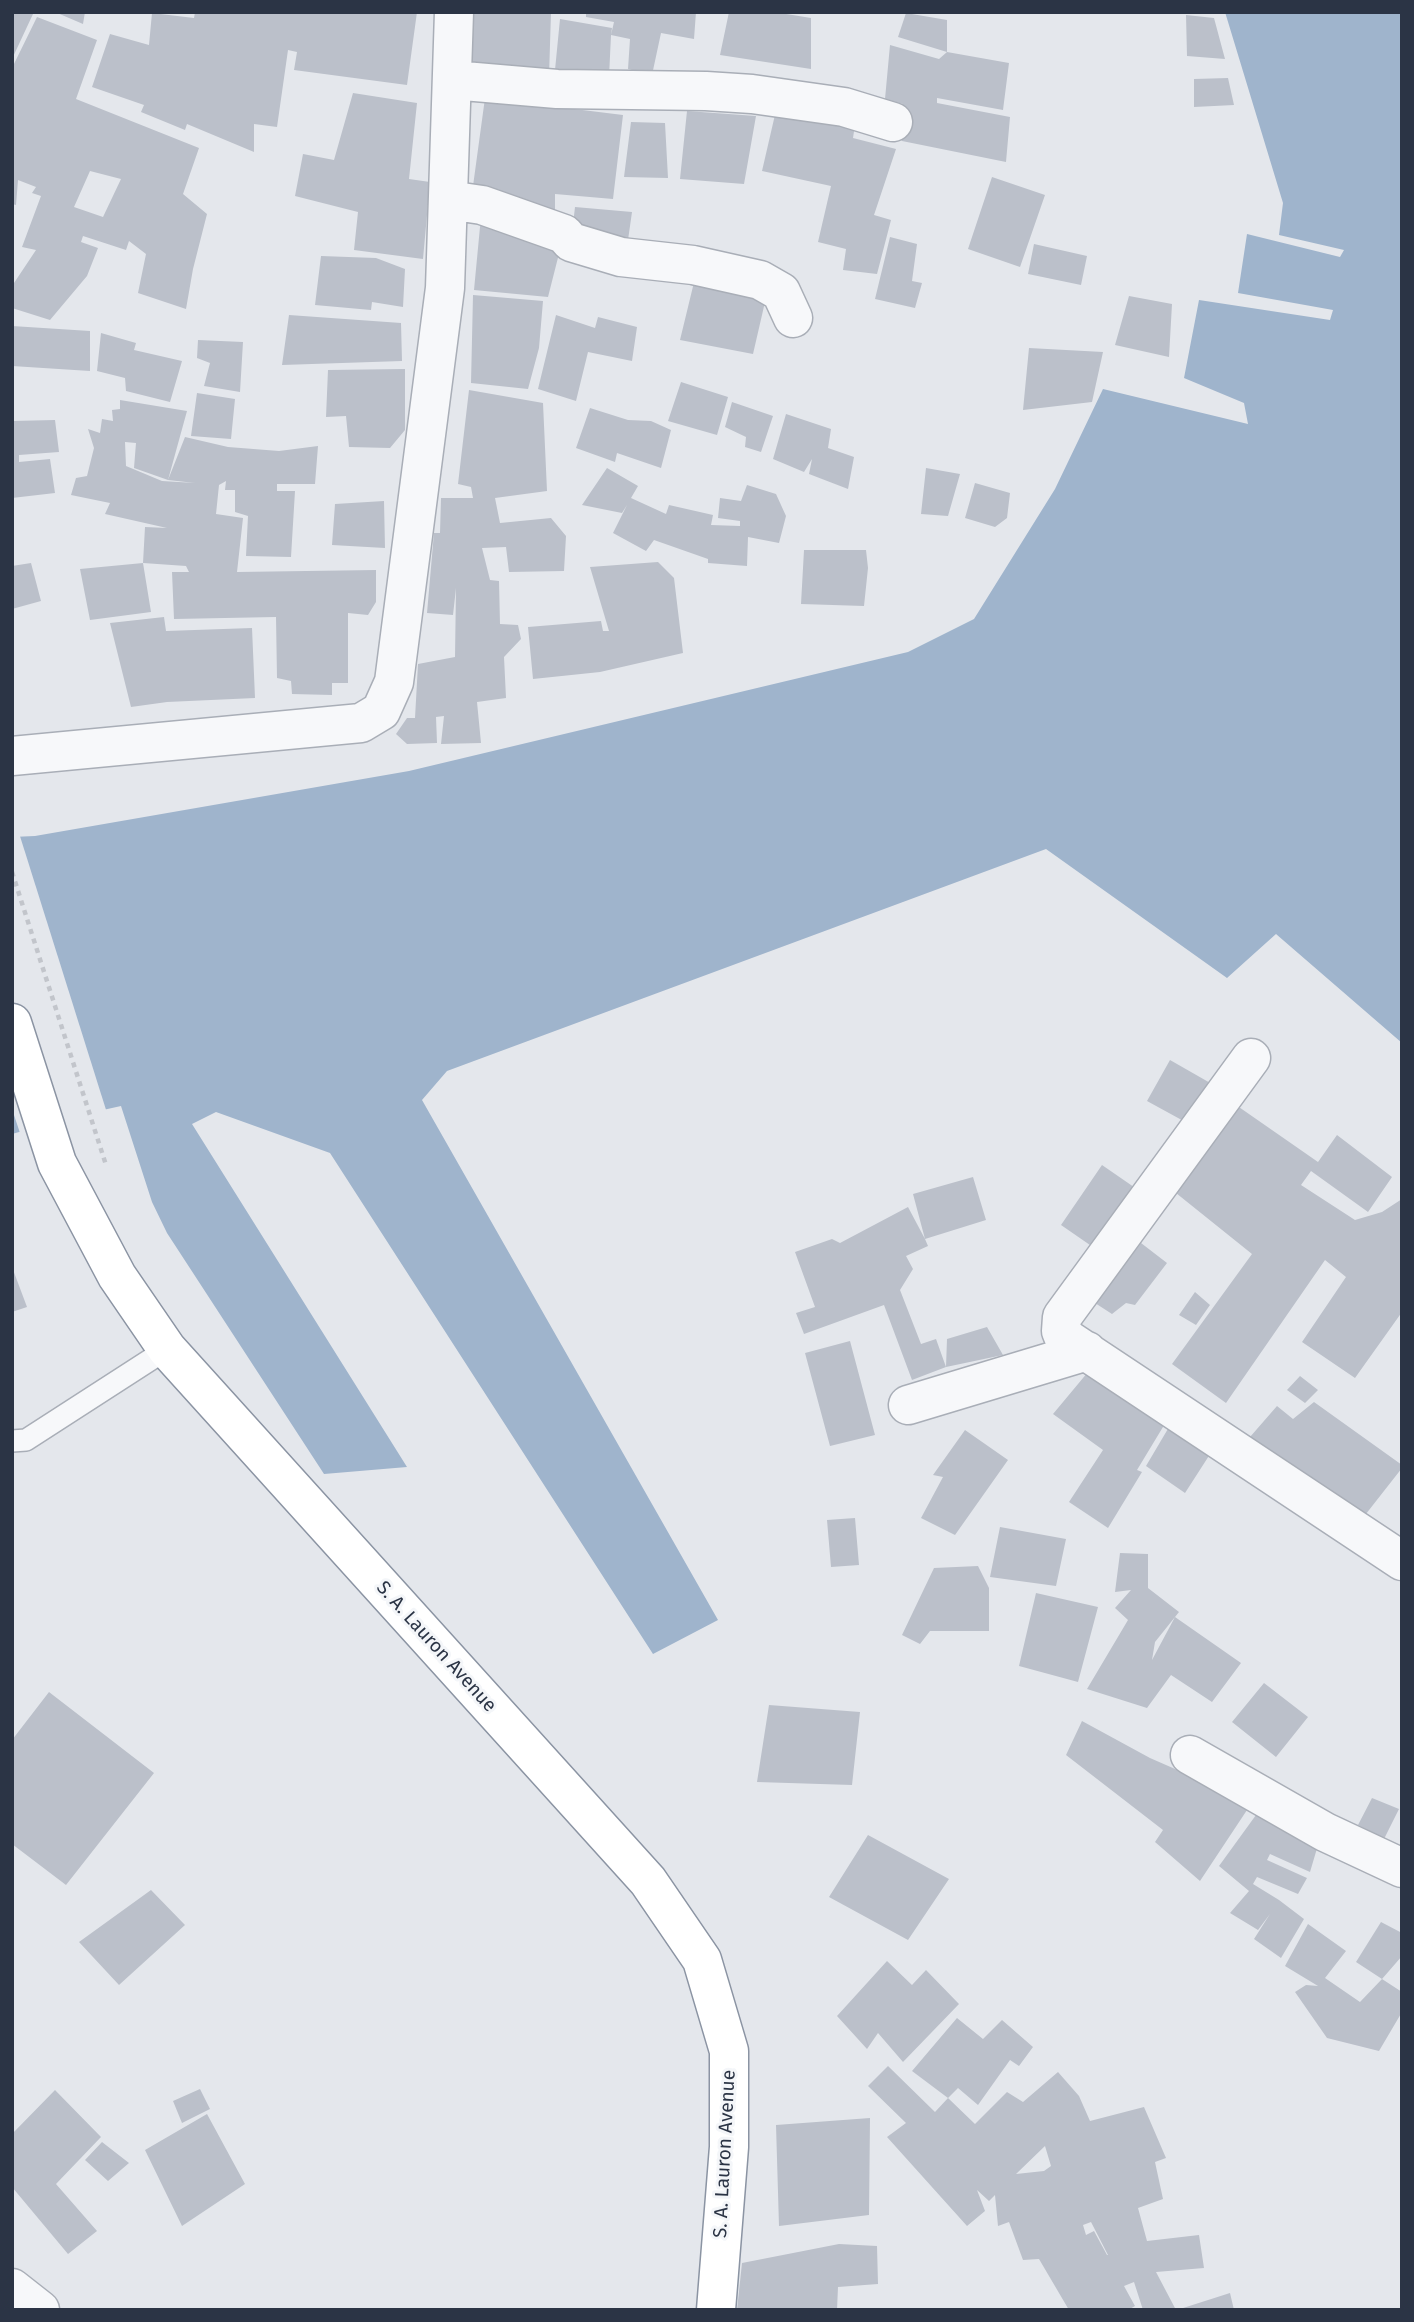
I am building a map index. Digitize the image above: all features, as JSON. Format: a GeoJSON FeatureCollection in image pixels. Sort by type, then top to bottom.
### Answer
{"type":"FeatureCollection","features":[{"type":"Feature","properties":{"kind":"highway","name":"S. A. Lauron Avenue"},"geometry":{"type":"LineString","coordinates":[[12,1023],[57,1163],[117,1276],[167,1349],[648,1881],[702,1960],[729,2050],[729,2147],[716,2310]]}},
{"type":"Feature","properties":{"kind":"street"},"geometry":{"type":"LineString","coordinates":[[12,756],[361,723],[381,712],[394,682],[445,288],[454,12]]}},
{"type":"Feature","properties":{"kind":"street"},"geometry":{"type":"LineString","coordinates":[[453,80],[557,89],[752,94],[844,107],[893,122]]}},
{"type":"Feature","properties":{"kind":"street"},"geometry":{"type":"LineString","coordinates":[[448,200],[482,205],[564,234],[571,242],[621,257],[693,265],[760,280],[781,292],[793,318]]}},
{"type":"Feature","properties":{"kind":"street"},"geometry":{"type":"LineString","coordinates":[[1251,1058],[1062,1317],[1061,1331],[1063,1336],[1402,1561]]}},
{"type":"Feature","properties":{"kind":"street"},"geometry":{"type":"LineString","coordinates":[[908,1405],[1087,1351]]}},
{"type":"Feature","properties":{"kind":"street"},"geometry":{"type":"LineString","coordinates":[[1190,1755],[1325,1832],[1402,1868]]}},
{"type":"Feature","properties":{"kind":"street"},"geometry":{"type":"LineString","coordinates":[[12,2288],[40,2310]]}},
{"type":"Feature","properties":{"kind":"lane"},"geometry":{"type":"LineString","coordinates":[[12,1441],[26,1440],[167,1349]]}},
{"type":"Feature","properties":{"kind":"path"},"geometry":{"type":"LineString","coordinates":[[12,872],[101,1150]]}},
{"type":"Feature","properties":{"kind":"water"},"geometry":{"type":"Polygon","coordinates":[[[1225,12],[1402,12],[1402,1043],[1276,934],[1227,978],[1046,849],[447,1071],[422,1100],[718,1620],[653,1654],[330,1153],[216,1112],[192,1124],[407,1467],[324,1474],[167,1233],[152,1202],[121,1106],[12,1134],[12,837],[35,836],[409,771],[908,652],[974,619],[1055,489],[1103,389],[1248,424],[1244,403],[1184,378],[1199,300],[1330,320],[1333,310],[1238,293],[1247,234],[1340,257],[1344,250],[1279,235],[1283,203],[1225,12]]]}},
{"type":"Feature","properties":{"kind":"pier"},"geometry":{"type":"Polygon","coordinates":[[[19,833],[107,1113],[21,1136],[12,1109],[12,834],[19,833]]]}},
{"type":"Feature","properties":{"kind":"building"},"geometry":{"type":"Polygon","coordinates":[[[12,12],[33,14],[12,59],[12,12]]]}},
{"type":"Feature","properties":{"kind":"building"},"geometry":{"type":"Polygon","coordinates":[[[55,12],[85,12],[83,24],[55,12]]]}},
{"type":"Feature","properties":{"kind":"building"},"geometry":{"type":"Polygon","coordinates":[[[195,12],[417,12],[407,85],[294,70],[297,52],[288,50],[277,127],[254,124],[254,152],[187,124],[185,130],[141,112],[144,105],[92,87],[110,34],[149,45],[152,13],[194,18],[195,12]]]}},
{"type":"Feature","properties":{"kind":"building"},"geometry":{"type":"Polygon","coordinates":[[[471,12],[551,12],[549,77],[472,69],[471,12]]]}},
{"type":"Feature","properties":{"kind":"building"},"geometry":{"type":"Polygon","coordinates":[[[586,12],[696,12],[694,39],[661,33],[652,75],[628,69],[630,39],[611,35],[614,22],[586,17],[586,12]]]}},
{"type":"Feature","properties":{"kind":"building"},"geometry":{"type":"Polygon","coordinates":[[[729,12],[774,12],[811,18],[811,69],[720,55],[729,12]]]}},
{"type":"Feature","properties":{"kind":"building"},"geometry":{"type":"Polygon","coordinates":[[[906,13],[947,20],[947,52],[898,37],[906,13]]]}},
{"type":"Feature","properties":{"kind":"building"},"geometry":{"type":"Polygon","coordinates":[[[1186,15],[1214,18],[1225,59],[1187,56],[1186,15]]]}},
{"type":"Feature","properties":{"kind":"building"},"geometry":{"type":"Polygon","coordinates":[[[37,17],[97,40],[76,99],[199,148],[183,194],[207,214],[186,309],[138,293],[146,254],[129,241],[126,250],[83,236],[81,242],[98,248],[87,276],[50,320],[12,308],[12,286],[36,250],[22,247],[41,196],[32,193],[36,187],[18,180],[16,205],[12,204],[12,68],[37,17]],[[90,171],[74,207],[103,217],[121,179],[90,171]]]}},
{"type":"Feature","properties":{"kind":"building"},"geometry":{"type":"Polygon","coordinates":[[[560,19],[612,28],[609,77],[555,70],[560,19]]]}},
{"type":"Feature","properties":{"kind":"building"},"geometry":{"type":"Polygon","coordinates":[[[890,45],[939,59],[947,52],[1009,63],[1003,110],[937,98],[937,103],[1010,117],[1006,162],[902,141],[895,128],[897,111],[903,104],[885,99],[890,45]]]}},
{"type":"Feature","properties":{"kind":"building"},"geometry":{"type":"Polygon","coordinates":[[[1228,78],[1234,105],[1194,107],[1194,79],[1228,78]]]}},
{"type":"Feature","properties":{"kind":"building"},"geometry":{"type":"Polygon","coordinates":[[[353,93],[417,103],[409,179],[430,182],[423,259],[354,250],[358,212],[295,196],[303,154],[334,160],[353,93]]]}},
{"type":"Feature","properties":{"kind":"building"},"geometry":{"type":"Polygon","coordinates":[[[485,98],[623,115],[613,199],[555,194],[555,222],[498,210],[500,190],[473,186],[485,98]]]}},
{"type":"Feature","properties":{"kind":"building"},"geometry":{"type":"Polygon","coordinates":[[[777,106],[856,118],[853,138],[896,149],[874,215],[891,220],[877,274],[843,270],[846,249],[818,242],[831,186],[762,171],[777,106]]]}},
{"type":"Feature","properties":{"kind":"building"},"geometry":{"type":"Polygon","coordinates":[[[687,111],[756,116],[744,184],[680,179],[687,111]]]}},
{"type":"Feature","properties":{"kind":"building"},"geometry":{"type":"Polygon","coordinates":[[[631,122],[665,123],[668,178],[624,177],[631,122]]]}},
{"type":"Feature","properties":{"kind":"building"},"geometry":{"type":"Polygon","coordinates":[[[992,177],[1045,195],[1020,267],[968,249],[992,177]]]}},
{"type":"Feature","properties":{"kind":"building"},"geometry":{"type":"Polygon","coordinates":[[[482,206],[564,234],[548,297],[474,290],[482,206]]]}},
{"type":"Feature","properties":{"kind":"building"},"geometry":{"type":"Polygon","coordinates":[[[575,207],[632,212],[626,254],[571,242],[575,207]]]}},
{"type":"Feature","properties":{"kind":"building"},"geometry":{"type":"Polygon","coordinates":[[[890,237],[917,244],[912,281],[922,283],[915,308],[875,299],[890,237]]]}},
{"type":"Feature","properties":{"kind":"building"},"geometry":{"type":"Polygon","coordinates":[[[1034,244],[1087,256],[1081,285],[1028,274],[1034,244]]]}},
{"type":"Feature","properties":{"kind":"building"},"geometry":{"type":"Polygon","coordinates":[[[321,256],[376,258],[405,269],[403,307],[372,302],[371,310],[315,305],[321,256]]]}},
{"type":"Feature","properties":{"kind":"building"},"geometry":{"type":"Polygon","coordinates":[[[696,274],[768,289],[753,354],[680,340],[696,274]]]}},
{"type":"Feature","properties":{"kind":"building"},"geometry":{"type":"Polygon","coordinates":[[[473,295],[543,301],[539,348],[528,389],[471,383],[473,295]]]}},
{"type":"Feature","properties":{"kind":"building"},"geometry":{"type":"Polygon","coordinates":[[[1129,296],[1172,304],[1169,357],[1115,345],[1129,296]]]}},
{"type":"Feature","properties":{"kind":"building"},"geometry":{"type":"Polygon","coordinates":[[[289,315],[401,323],[402,361],[282,365],[289,315]]]}},
{"type":"Feature","properties":{"kind":"building"},"geometry":{"type":"Polygon","coordinates":[[[556,315],[595,328],[598,317],[637,327],[632,361],[588,352],[576,401],[538,389],[556,315]]]}},
{"type":"Feature","properties":{"kind":"building"},"geometry":{"type":"Polygon","coordinates":[[[12,326],[90,331],[90,371],[12,366],[12,326]]]}},
{"type":"Feature","properties":{"kind":"building"},"geometry":{"type":"Polygon","coordinates":[[[101,333],[136,343],[134,350],[182,361],[170,402],[126,391],[125,378],[97,371],[101,333]]]}},
{"type":"Feature","properties":{"kind":"building"},"geometry":{"type":"Polygon","coordinates":[[[198,340],[243,342],[240,392],[204,386],[210,363],[197,358],[198,340]]]}},
{"type":"Feature","properties":{"kind":"building"},"geometry":{"type":"Polygon","coordinates":[[[1029,348],[1103,352],[1092,402],[1023,410],[1029,348]]]}},
{"type":"Feature","properties":{"kind":"building"},"geometry":{"type":"Polygon","coordinates":[[[405,369],[405,430],[390,448],[349,447],[346,416],[326,417],[328,370],[405,369]]]}},
{"type":"Feature","properties":{"kind":"building"},"geometry":{"type":"Polygon","coordinates":[[[681,382],[728,397],[717,435],[668,421],[681,382]]]}},
{"type":"Feature","properties":{"kind":"building"},"geometry":{"type":"Polygon","coordinates":[[[469,390],[543,403],[547,491],[495,498],[500,523],[551,518],[566,536],[564,571],[509,572],[506,547],[482,548],[490,580],[499,581],[500,624],[518,625],[521,639],[504,657],[506,698],[477,702],[481,743],[441,744],[444,716],[436,717],[437,743],[407,744],[396,734],[407,718],[415,718],[418,664],[455,657],[456,588],[453,615],[427,613],[434,533],[440,533],[441,498],[473,498],[471,487],[458,484],[469,390]]]}},
{"type":"Feature","properties":{"kind":"building"},"geometry":{"type":"Polygon","coordinates":[[[197,393],[235,399],[231,439],[191,436],[197,393]]]}},
{"type":"Feature","properties":{"kind":"building"},"geometry":{"type":"Polygon","coordinates":[[[120,400],[187,411],[168,480],[185,437],[228,447],[279,451],[318,446],[315,484],[277,484],[277,491],[295,491],[291,557],[246,556],[248,516],[235,512],[235,490],[225,490],[226,481],[219,485],[216,514],[243,518],[237,572],[376,570],[376,602],[368,615],[348,613],[348,683],[332,683],[332,695],[292,694],[291,681],[277,678],[276,617],[174,619],[172,572],[189,572],[186,566],[143,563],[145,527],[167,528],[105,514],[110,503],[71,495],[76,478],[87,476],[94,448],[88,429],[100,433],[102,419],[113,421],[112,410],[120,409],[120,400]],[[125,442],[126,466],[162,481],[195,483],[168,480],[134,468],[136,443],[125,442]]]}},
{"type":"Feature","properties":{"kind":"building"},"geometry":{"type":"Polygon","coordinates":[[[732,402],[773,416],[761,452],[745,447],[746,437],[725,427],[732,402]]]}},
{"type":"Feature","properties":{"kind":"building"},"geometry":{"type":"Polygon","coordinates":[[[590,408],[628,420],[651,421],[671,430],[661,468],[617,453],[615,462],[576,448],[590,408]]]}},
{"type":"Feature","properties":{"kind":"building"},"geometry":{"type":"Polygon","coordinates":[[[786,414],[831,429],[828,448],[854,457],[848,489],[809,474],[812,459],[804,472],[773,459],[786,414]]]}},
{"type":"Feature","properties":{"kind":"building"},"geometry":{"type":"Polygon","coordinates":[[[55,420],[59,452],[19,455],[19,462],[50,459],[55,493],[12,498],[12,421],[55,420]]]}},
{"type":"Feature","properties":{"kind":"building"},"geometry":{"type":"Polygon","coordinates":[[[607,468],[638,486],[631,498],[666,514],[669,505],[713,515],[711,525],[740,526],[740,521],[718,518],[720,498],[741,501],[747,485],[776,494],[786,516],[779,543],[748,537],[747,566],[708,563],[708,559],[654,540],[646,551],[613,533],[627,505],[622,513],[582,505],[607,468]]]}},
{"type":"Feature","properties":{"kind":"building"},"geometry":{"type":"Polygon","coordinates":[[[926,468],[960,474],[948,516],[921,514],[926,468]]]}},
{"type":"Feature","properties":{"kind":"building"},"geometry":{"type":"Polygon","coordinates":[[[975,483],[1010,493],[1007,518],[995,527],[965,518],[975,483]]]}},
{"type":"Feature","properties":{"kind":"building"},"geometry":{"type":"Polygon","coordinates":[[[384,501],[385,548],[332,545],[335,504],[384,501]]]}},
{"type":"Feature","properties":{"kind":"building"},"geometry":{"type":"Polygon","coordinates":[[[804,550],[866,550],[868,568],[864,606],[801,604],[804,550]]]}},
{"type":"Feature","properties":{"kind":"building"},"geometry":{"type":"Polygon","coordinates":[[[658,562],[674,578],[683,653],[600,672],[533,679],[528,627],[601,621],[603,631],[609,631],[590,567],[658,562]]]}},
{"type":"Feature","properties":{"kind":"building"},"geometry":{"type":"Polygon","coordinates":[[[31,563],[41,601],[12,609],[12,566],[31,563]]]}},
{"type":"Feature","properties":{"kind":"building"},"geometry":{"type":"Polygon","coordinates":[[[143,563],[151,612],[90,620],[80,569],[143,563]]]}},
{"type":"Feature","properties":{"kind":"building"},"geometry":{"type":"Polygon","coordinates":[[[164,617],[166,631],[252,628],[255,698],[167,702],[131,707],[110,623],[164,617]]]}},
{"type":"Feature","properties":{"kind":"building"},"geometry":{"type":"Polygon","coordinates":[[[1170,1060],[1212,1084],[1189,1124],[1147,1101],[1170,1060]]]}},
{"type":"Feature","properties":{"kind":"building"},"geometry":{"type":"Polygon","coordinates":[[[1236,1105],[1318,1162],[1337,1135],[1392,1177],[1368,1212],[1311,1171],[1301,1185],[1355,1220],[1382,1212],[1402,1199],[1402,1312],[1355,1378],[1302,1342],[1346,1277],[1325,1260],[1226,1403],[1172,1364],[1252,1254],[1176,1193],[1236,1105]]]}},
{"type":"Feature","properties":{"kind":"building"},"geometry":{"type":"Polygon","coordinates":[[[1102,1165],[1144,1194],[1103,1254],[1061,1225],[1102,1165]]]}},
{"type":"Feature","properties":{"kind":"building"},"geometry":{"type":"Polygon","coordinates":[[[973,1177],[986,1220],[925,1239],[913,1194],[973,1177]]]}},
{"type":"Feature","properties":{"kind":"building"},"geometry":{"type":"Polygon","coordinates":[[[908,1207],[928,1246],[906,1256],[913,1269],[900,1290],[921,1344],[936,1339],[946,1367],[912,1380],[884,1305],[804,1334],[796,1313],[815,1307],[795,1252],[832,1239],[840,1243],[908,1207]]]}},
{"type":"Feature","properties":{"kind":"building"},"geometry":{"type":"Polygon","coordinates":[[[1141,1243],[1167,1263],[1135,1305],[1126,1303],[1112,1314],[1095,1303],[1141,1243]]]}},
{"type":"Feature","properties":{"kind":"building"},"geometry":{"type":"Polygon","coordinates":[[[12,1267],[27,1307],[12,1312],[12,1267]]]}},
{"type":"Feature","properties":{"kind":"building"},"geometry":{"type":"Polygon","coordinates":[[[1195,1292],[1210,1305],[1196,1325],[1179,1315],[1195,1292]]]}},
{"type":"Feature","properties":{"kind":"building"},"geometry":{"type":"Polygon","coordinates":[[[987,1327],[1003,1355],[946,1367],[947,1339],[987,1327]]]}},
{"type":"Feature","properties":{"kind":"building"},"geometry":{"type":"Polygon","coordinates":[[[850,1341],[875,1435],[830,1446],[805,1353],[850,1341]]]}},
{"type":"Feature","properties":{"kind":"building"},"geometry":{"type":"Polygon","coordinates":[[[1093,1366],[1166,1422],[1137,1470],[1142,1472],[1108,1528],[1069,1502],[1103,1450],[1053,1414],[1093,1366]]]}},
{"type":"Feature","properties":{"kind":"building"},"geometry":{"type":"Polygon","coordinates":[[[1300,1376],[1318,1390],[1305,1403],[1287,1390],[1300,1376]]]}},
{"type":"Feature","properties":{"kind":"building"},"geometry":{"type":"Polygon","coordinates":[[[1314,1402],[1402,1465],[1362,1519],[1250,1437],[1277,1406],[1293,1419],[1314,1402]]]}},
{"type":"Feature","properties":{"kind":"building"},"geometry":{"type":"Polygon","coordinates":[[[1172,1422],[1214,1448],[1185,1493],[1146,1466],[1172,1422]]]}},
{"type":"Feature","properties":{"kind":"building"},"geometry":{"type":"Polygon","coordinates":[[[965,1430],[1008,1460],[955,1535],[921,1518],[943,1477],[933,1475],[965,1430]]]}},
{"type":"Feature","properties":{"kind":"building"},"geometry":{"type":"Polygon","coordinates":[[[855,1518],[859,1565],[831,1567],[827,1520],[855,1518]]]}},
{"type":"Feature","properties":{"kind":"building"},"geometry":{"type":"Polygon","coordinates":[[[1000,1527],[1066,1539],[1056,1586],[990,1577],[1000,1527]]]}},
{"type":"Feature","properties":{"kind":"building"},"geometry":{"type":"Polygon","coordinates":[[[1120,1553],[1148,1554],[1148,1588],[1179,1612],[1175,1617],[1241,1663],[1212,1702],[1171,1675],[1147,1708],[1087,1689],[1128,1620],[1115,1608],[1131,1590],[1115,1592],[1120,1553]],[[1175,1617],[1155,1642],[1152,1660],[1175,1617]]]}},
{"type":"Feature","properties":{"kind":"building"},"geometry":{"type":"Polygon","coordinates":[[[978,1566],[989,1588],[989,1631],[930,1631],[920,1644],[902,1635],[934,1568],[978,1566]]]}},
{"type":"Feature","properties":{"kind":"building"},"geometry":{"type":"Polygon","coordinates":[[[1036,1593],[1098,1607],[1078,1682],[1019,1666],[1036,1593]]]}},
{"type":"Feature","properties":{"kind":"building"},"geometry":{"type":"Polygon","coordinates":[[[1264,1683],[1308,1717],[1276,1757],[1232,1722],[1264,1683]]]}},
{"type":"Feature","properties":{"kind":"building"},"geometry":{"type":"Polygon","coordinates":[[[49,1692],[154,1773],[66,1885],[12,1844],[12,1740],[49,1692]]]}},
{"type":"Feature","properties":{"kind":"building"},"geometry":{"type":"Polygon","coordinates":[[[769,1705],[860,1712],[852,1785],[757,1782],[769,1705]]]}},
{"type":"Feature","properties":{"kind":"building"},"geometry":{"type":"Polygon","coordinates":[[[1082,1721],[1249,1807],[1200,1881],[1155,1842],[1163,1830],[1066,1755],[1082,1721]]]}},
{"type":"Feature","properties":{"kind":"building"},"geometry":{"type":"Polygon","coordinates":[[[1372,1798],[1399,1809],[1384,1839],[1358,1825],[1372,1798]]]}},
{"type":"Feature","properties":{"kind":"building"},"geometry":{"type":"Polygon","coordinates":[[[1256,1815],[1318,1845],[1310,1872],[1270,1854],[1267,1860],[1307,1878],[1298,1894],[1257,1877],[1253,1884],[1304,1919],[1281,1958],[1254,1939],[1270,1914],[1258,1930],[1230,1913],[1249,1891],[1219,1866],[1256,1815]]]}},
{"type":"Feature","properties":{"kind":"building"},"geometry":{"type":"Polygon","coordinates":[[[868,1835],[949,1879],[908,1940],[829,1897],[868,1835]]]}},
{"type":"Feature","properties":{"kind":"building"},"geometry":{"type":"Polygon","coordinates":[[[151,1890],[185,1925],[119,1985],[79,1942],[151,1890]]]}},
{"type":"Feature","properties":{"kind":"building"},"geometry":{"type":"Polygon","coordinates":[[[1381,1922],[1402,1933],[1402,1956],[1382,1979],[1356,1962],[1381,1922]]]}},
{"type":"Feature","properties":{"kind":"building"},"geometry":{"type":"Polygon","coordinates":[[[1308,1924],[1346,1951],[1325,1978],[1360,2002],[1382,1979],[1402,1992],[1402,2012],[1379,2051],[1327,2038],[1295,1992],[1306,1985],[1318,1986],[1285,1966],[1308,1924]]]}},
{"type":"Feature","properties":{"kind":"building"},"geometry":{"type":"Polygon","coordinates":[[[887,1961],[912,1985],[926,1970],[959,2004],[903,2062],[878,2033],[867,2049],[837,2016],[887,1961]]]}},
{"type":"Feature","properties":{"kind":"building"},"geometry":{"type":"Polygon","coordinates":[[[957,2018],[983,2039],[1002,2020],[1033,2047],[1019,2066],[1010,2060],[978,2105],[958,2088],[948,2098],[912,2071],[957,2018]]]}},
{"type":"Feature","properties":{"kind":"building"},"geometry":{"type":"Polygon","coordinates":[[[888,2066],[935,2112],[948,2098],[975,2124],[1007,2092],[1023,2102],[1058,2072],[1079,2096],[1090,2121],[1144,2107],[1166,2158],[1155,2162],[1163,2199],[1138,2208],[1147,2241],[1199,2235],[1204,2268],[1156,2272],[1176,2310],[1143,2310],[1134,2282],[1124,2286],[1135,2306],[1128,2310],[1069,2310],[1039,2259],[1023,2260],[1009,2222],[998,2226],[995,2195],[989,2201],[977,2190],[985,2211],[967,2226],[887,2137],[906,2123],[868,2086],[888,2066]],[[1045,2146],[1016,2174],[1044,2171],[1051,2166],[1045,2146]],[[1091,2222],[1083,2225],[1086,2235],[1094,2231],[1108,2255],[1091,2222]]]}},
{"type":"Feature","properties":{"kind":"building"},"geometry":{"type":"Polygon","coordinates":[[[200,2089],[210,2109],[182,2123],[173,2101],[200,2089]]]}},
{"type":"Feature","properties":{"kind":"building"},"geometry":{"type":"Polygon","coordinates":[[[55,2090],[101,2137],[56,2184],[97,2231],[68,2254],[12,2187],[12,2134],[55,2090]]]}},
{"type":"Feature","properties":{"kind":"building"},"geometry":{"type":"Polygon","coordinates":[[[207,2114],[245,2184],[182,2226],[145,2150],[207,2114]]]}},
{"type":"Feature","properties":{"kind":"building"},"geometry":{"type":"Polygon","coordinates":[[[870,2118],[869,2215],[779,2226],[776,2125],[870,2118]]]}},
{"type":"Feature","properties":{"kind":"building"},"geometry":{"type":"Polygon","coordinates":[[[102,2142],[129,2163],[108,2181],[85,2160],[102,2142]]]}},
{"type":"Feature","properties":{"kind":"building"},"geometry":{"type":"Polygon","coordinates":[[[839,2244],[877,2246],[878,2284],[838,2287],[837,2310],[737,2310],[742,2263],[839,2244]]]}},
{"type":"Feature","properties":{"kind":"building"},"geometry":{"type":"Polygon","coordinates":[[[1230,2293],[1234,2310],[1180,2310],[1180,2309],[1230,2293]]]}}]}
